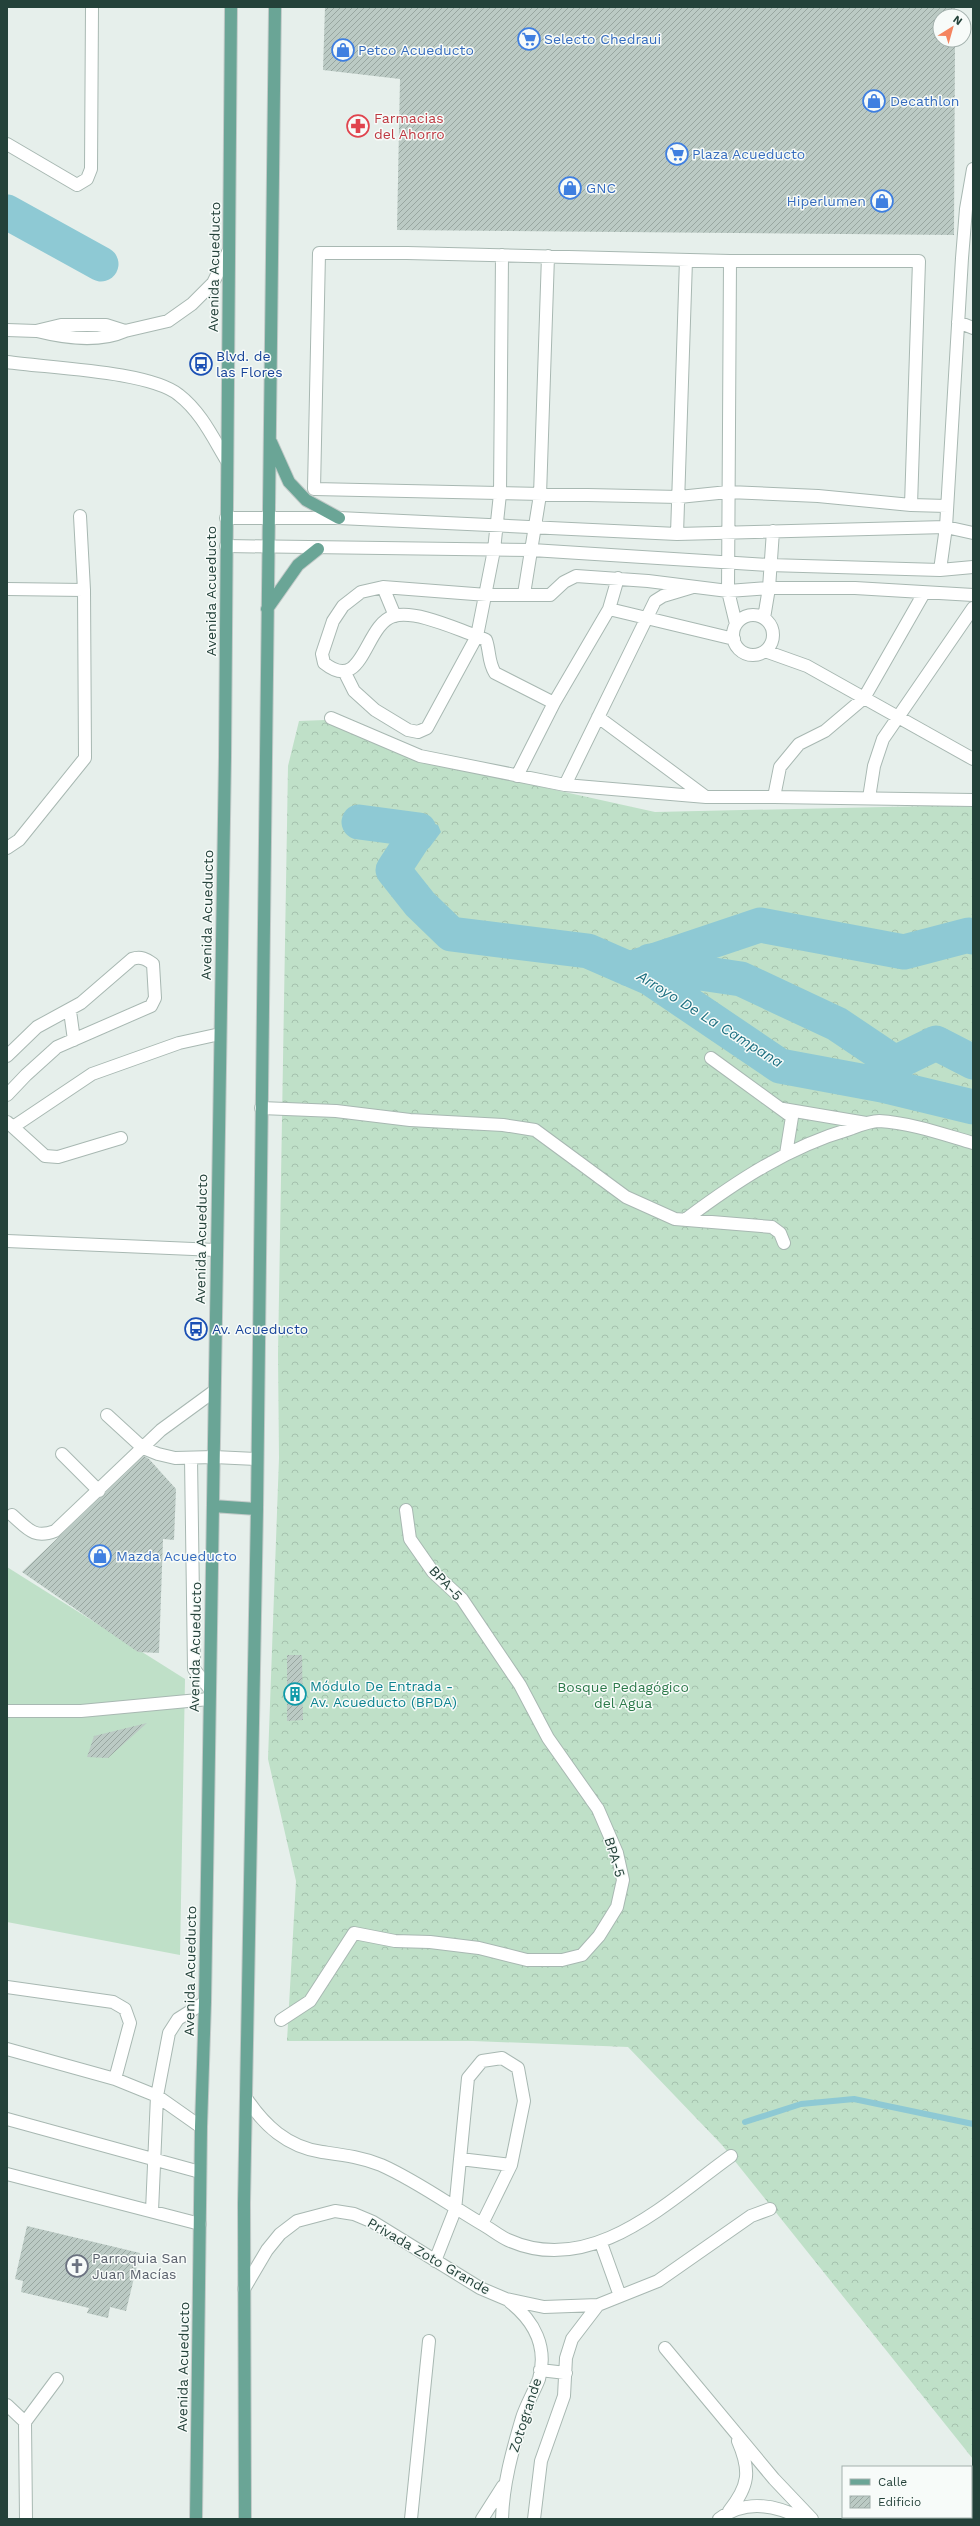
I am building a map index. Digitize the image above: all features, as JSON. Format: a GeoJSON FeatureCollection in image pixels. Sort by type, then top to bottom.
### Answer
{"type":"FeatureCollection","features":[{"type":"Feature","properties":{"kind":"main road","name":"Avenida Acueducto"},"geometry":{"type":"LineString","coordinates":[[196,2519],[200,2172],[205,2002],[214,1457],[213,1392],[220,1034],[231,7]]}},
{"type":"Feature","properties":{"kind":"main road"},"geometry":{"type":"LineString","coordinates":[[245,2519],[244,2289],[246,2098],[257,1509],[267,548],[275,7]]}},
{"type":"Feature","properties":{"kind":"main road"},"geometry":{"type":"LineString","coordinates":[[269,437],[289,482],[306,500],[339,518]]}},
{"type":"Feature","properties":{"kind":"main road"},"geometry":{"type":"LineString","coordinates":[[267,610],[298,565],[318,549]]}},
{"type":"Feature","properties":{"kind":"main road"},"geometry":{"type":"LineString","coordinates":[[212,1506],[257,1509]]}},
{"type":"Feature","properties":{"kind":"street"},"geometry":{"type":"LineString","coordinates":[[7,144],[77,185],[87,179],[91,169],[92,7]]}},
{"type":"Feature","properties":{"kind":"street"},"geometry":{"type":"LineString","coordinates":[[940,570],[946,527],[966,209],[973,169]]}},
{"type":"Feature","properties":{"kind":"street"},"geometry":{"type":"LineString","coordinates":[[7,330],[36,331],[60,337],[109,338],[126,331],[168,321],[192,304],[213,283],[229,250]]}},
{"type":"Feature","properties":{"kind":"street"},"geometry":{"type":"LineString","coordinates":[[911,505],[919,261],[730,261],[502,255],[318,253],[314,489],[679,498],[728,492],[818,496],[911,505],[947,506]]}},
{"type":"Feature","properties":{"kind":"street"},"geometry":{"type":"LineString","coordinates":[[345,673],[354,691],[375,710],[408,730],[418,732],[427,728],[477,636],[487,595],[498,524],[500,494],[502,255]]}},
{"type":"Feature","properties":{"kind":"street"},"geometry":{"type":"LineString","coordinates":[[524,594],[537,526],[540,494],[548,256]]}},
{"type":"Feature","properties":{"kind":"street"},"geometry":{"type":"LineString","coordinates":[[677,534],[686,260]]}},
{"type":"Feature","properties":{"kind":"street"},"geometry":{"type":"LineString","coordinates":[[730,261],[727,532],[728,591],[736,624],[734,639],[743,652],[750,655],[765,651],[807,666],[973,759]]}},
{"type":"Feature","properties":{"kind":"street"},"geometry":{"type":"LineString","coordinates":[[958,322],[973,328]]}},
{"type":"Feature","properties":{"kind":"street"},"geometry":{"type":"LineString","coordinates":[[7,362],[137,378],[163,385],[178,394],[192,407],[227,461]]}},
{"type":"Feature","properties":{"kind":"street"},"geometry":{"type":"LineString","coordinates":[[7,848],[20,840],[85,758],[84,590],[80,516]]}},
{"type":"Feature","properties":{"kind":"street"},"geometry":{"type":"LineString","coordinates":[[226,518],[339,518],[498,524],[677,534],[946,527],[973,532]]}},
{"type":"Feature","properties":{"kind":"street"},"geometry":{"type":"LineString","coordinates":[[764,618],[769,588],[769,565],[773,532]]}},
{"type":"Feature","properties":{"kind":"street"},"geometry":{"type":"LineString","coordinates":[[226,546],[318,549],[532,550],[769,565],[940,570],[973,567]]}},
{"type":"Feature","properties":{"kind":"street"},"geometry":{"type":"LineString","coordinates":[[554,703],[495,673],[490,665],[489,648],[486,640],[417,616],[395,616],[384,620],[354,667],[345,673],[335,672],[324,663],[322,654],[333,621],[343,606],[361,592],[383,587],[487,595],[550,595],[564,582],[576,576],[618,578],[696,586],[728,591],[769,588],[854,588],[973,595]]}},
{"type":"Feature","properties":{"kind":"street"},"geometry":{"type":"LineString","coordinates":[[517,776],[554,703],[609,609],[618,578]]}},
{"type":"Feature","properties":{"kind":"street"},"geometry":{"type":"LineString","coordinates":[[565,785],[649,617],[655,601],[663,596],[696,586]]}},
{"type":"Feature","properties":{"kind":"street"},"geometry":{"type":"LineString","coordinates":[[383,587],[395,616]]}},
{"type":"Feature","properties":{"kind":"street"},"geometry":{"type":"LineString","coordinates":[[7,589],[84,590]]}},
{"type":"Feature","properties":{"kind":"street"},"geometry":{"type":"LineString","coordinates":[[774,797],[780,767],[799,744],[825,731],[864,698],[924,593]]}},
{"type":"Feature","properties":{"kind":"street"},"geometry":{"type":"LineString","coordinates":[[869,798],[874,766],[883,739],[973,608]]}},
{"type":"Feature","properties":{"kind":"street"},"geometry":{"type":"LineString","coordinates":[[609,609],[649,617],[700,633],[734,639]]}},
{"type":"Feature","properties":{"kind":"street"},"geometry":{"type":"LineString","coordinates":[[736,624],[749,615],[764,618],[770,623],[773,638],[765,651]]}},
{"type":"Feature","properties":{"kind":"street"},"geometry":{"type":"LineString","coordinates":[[598,717],[706,797]]}},
{"type":"Feature","properties":{"kind":"street"},"geometry":{"type":"LineString","coordinates":[[331,718],[420,756],[565,785],[706,797],[973,800]]}},
{"type":"Feature","properties":{"kind":"street"},"geometry":{"type":"LineString","coordinates":[[7,1056],[36,1027],[70,1011],[132,958],[146,958],[153,964],[155,998],[151,1006],[57,1048],[26,1075],[7,1095]]}},
{"type":"Feature","properties":{"kind":"street"},"geometry":{"type":"LineString","coordinates":[[70,1011],[74,1040]]}},
{"type":"Feature","properties":{"kind":"street"},"geometry":{"type":"LineString","coordinates":[[121,1138],[58,1157],[45,1156],[10,1125],[92,1074],[179,1043],[220,1034]]}},
{"type":"Feature","properties":{"kind":"street"},"geometry":{"type":"LineString","coordinates":[[711,1058],[792,1117],[786,1154]]}},
{"type":"Feature","properties":{"kind":"street"},"geometry":{"type":"LineString","coordinates":[[261,1108],[336,1111],[417,1120],[503,1125],[535,1130],[626,1197],[675,1219],[772,1228],[780,1233],[784,1243]]}},
{"type":"Feature","properties":{"kind":"street"},"geometry":{"type":"LineString","coordinates":[[780,1108],[869,1123]]}},
{"type":"Feature","properties":{"kind":"street"},"geometry":{"type":"LineString","coordinates":[[686,1220],[739,1180],[786,1154],[828,1136],[869,1123],[877,1121],[917,1126],[973,1143]]}},
{"type":"Feature","properties":{"kind":"street"},"geometry":{"type":"LineString","coordinates":[[7,1241],[216,1250]]}},
{"type":"Feature","properties":{"kind":"street"},"geometry":{"type":"LineString","coordinates":[[12,1515],[30,1531],[43,1536],[55,1531],[177,1417],[213,1392]]}},
{"type":"Feature","properties":{"kind":"street"},"geometry":{"type":"LineString","coordinates":[[107,1415],[143,1448],[175,1458],[214,1457],[257,1459]]}},
{"type":"Feature","properties":{"kind":"street"},"geometry":{"type":"LineString","coordinates":[[62,1454],[99,1491]]}},
{"type":"Feature","properties":{"kind":"street"},"geometry":{"type":"LineString","coordinates":[[7,1711],[81,1711],[209,1693],[194,1668],[191,1458]]}},
{"type":"Feature","properties":{"kind":"street","name":"BPA-5"},"geometry":{"type":"LineString","coordinates":[[281,2020],[310,2000],[354,1933],[395,1940],[430,1942],[479,1948],[527,1960],[562,1960],[582,1954],[599,1936],[617,1907],[623,1880],[616,1854],[598,1809],[548,1738],[520,1685],[462,1600],[433,1572],[410,1539],[406,1510]]}},
{"type":"Feature","properties":{"kind":"street"},"geometry":{"type":"LineString","coordinates":[[7,1987],[113,2002],[125,2009],[130,2023],[115,2079]]}},
{"type":"Feature","properties":{"kind":"street"},"geometry":{"type":"LineString","coordinates":[[152,2211],[157,2096],[169,2033],[178,2019],[205,2002]]}},
{"type":"Feature","properties":{"kind":"street"},"geometry":{"type":"LineString","coordinates":[[7,2049],[115,2079],[157,2096],[201,2127]]}},
{"type":"Feature","properties":{"kind":"street"},"geometry":{"type":"LineString","coordinates":[[436,2261],[456,2210],[468,2078],[482,2061],[502,2058],[518,2068],[524,2102],[511,2165],[482,2224]]}},
{"type":"Feature","properties":{"kind":"street"},"geometry":{"type":"LineString","coordinates":[[246,2098],[268,2127],[285,2139],[320,2152],[360,2157],[380,2165],[419,2183],[456,2210],[508,2240],[544,2250],[566,2251],[601,2243],[642,2220],[731,2156]]}},
{"type":"Feature","properties":{"kind":"street"},"geometry":{"type":"LineString","coordinates":[[7,2118],[155,2161],[200,2172]]}},
{"type":"Feature","properties":{"kind":"street"},"geometry":{"type":"LineString","coordinates":[[460,2159],[511,2165]]}},
{"type":"Feature","properties":{"kind":"street"},"geometry":{"type":"LineString","coordinates":[[7,2174],[200,2224]]}},
{"type":"Feature","properties":{"kind":"street"},"geometry":{"type":"LineString","coordinates":[[506,2299],[544,2308],[598,2305],[658,2281],[751,2216],[770,2209]]}},
{"type":"Feature","properties":{"kind":"street","name":"Privada Zoto Grande"},"geometry":{"type":"LineString","coordinates":[[244,2289],[267,2250],[280,2234],[297,2221],[335,2211],[354,2214],[373,2222],[480,2288],[506,2299]]}},
{"type":"Feature","properties":{"kind":"street"},"geometry":{"type":"LineString","coordinates":[[601,2243],[620,2296]]}},
{"type":"Feature","properties":{"kind":"street","name":"Zotogrande"},"geometry":{"type":"LineString","coordinates":[[502,2519],[504,2485],[523,2416],[539,2378],[541,2346],[536,2330],[529,2319],[506,2299]]}},
{"type":"Feature","properties":{"kind":"street","name":"Zotogrande"},"geometry":{"type":"LineString","coordinates":[[534,2519],[541,2461],[564,2396],[566,2358],[572,2340],[598,2305]]}},
{"type":"Feature","properties":{"kind":"street"},"geometry":{"type":"LineString","coordinates":[[411,2519],[429,2341]]}},
{"type":"Feature","properties":{"kind":"street"},"geometry":{"type":"LineString","coordinates":[[665,2348],[812,2519]]}},
{"type":"Feature","properties":{"kind":"street"},"geometry":{"type":"LineString","coordinates":[[540,2370],[566,2373]]}},
{"type":"Feature","properties":{"kind":"street"},"geometry":{"type":"LineString","coordinates":[[26,2519],[25,2422],[37,2408],[57,2378]]}},
{"type":"Feature","properties":{"kind":"street"},"geometry":{"type":"LineString","coordinates":[[7,2405],[25,2422]]}},
{"type":"Feature","properties":{"kind":"street"},"geometry":{"type":"LineString","coordinates":[[719,2519],[729,2511],[742,2495],[747,2473],[744,2454],[734,2430]]}},
{"type":"Feature","properties":{"kind":"street"},"geometry":{"type":"LineString","coordinates":[[482,2519],[504,2485]]}},
{"type":"Feature","properties":{"kind":"street"},"geometry":{"type":"LineString","coordinates":[[729,2511],[748,2506],[764,2506],[783,2510],[803,2519]]}},
{"type":"Feature","properties":{"kind":"green space","name":"Bosque Pedagógico del Agua"},"geometry":{"type":"Polygon","coordinates":[[[325,720],[411,758],[655,812],[973,805],[973,2459],[722,2145],[628,2047],[473,2041],[287,2041],[296,1881],[268,1759],[279,1458],[278,1355],[288,766],[299,721],[325,720]]]}},
{"type":"Feature","properties":{"kind":"green space"},"geometry":{"type":"Polygon","coordinates":[[[7,1567],[185,1679],[180,1955],[7,1922],[7,1567]]]}},
{"type":"Feature","properties":{"kind":"water"},"geometry":{"type":"Polygon","coordinates":[[[425,821],[438,825],[441,832],[429,848],[417,854],[413,852],[409,832],[412,826],[425,821]]]}},
{"type":"Feature","properties":{"kind":"building","name":"Plaza Acueducto"},"geometry":{"type":"Polygon","coordinates":[[[325,7],[955,7],[932,8],[932,48],[955,48],[954,235],[397,230],[400,79],[323,70],[325,7]]]}},
{"type":"Feature","properties":{"kind":"building","name":"Mazda Acueducto"},"geometry":{"type":"Polygon","coordinates":[[[144,1456],[149,1459],[176,1489],[174,1540],[163,1539],[159,1653],[138,1652],[22,1572],[144,1456]]]}},
{"type":"Feature","properties":{"kind":"building","name":"Módulo De Entrada - Av. Acueducto (BPDA)"},"geometry":{"type":"Polygon","coordinates":[[[287,1655],[302,1655],[303,1720],[287,1721],[287,1655]]]}},
{"type":"Feature","properties":{"kind":"building"},"geometry":{"type":"Polygon","coordinates":[[[147,1723],[108,1758],[87,1757],[94,1736],[147,1723]]]}},
{"type":"Feature","properties":{"kind":"building","name":"Parroquia San Juan Macías"},"geometry":{"type":"Polygon","coordinates":[[[27,2226],[140,2253],[126,2311],[110,2307],[108,2318],[87,2313],[89,2308],[21,2292],[23,2281],[15,2279],[27,2226]]]}},
{"type":"Feature","properties":{"kind":"waterway","name":"Arroyo De La Campana"},"geometry":{"type":"LineString","coordinates":[[7,212],[101,264]]}},
{"type":"Feature","properties":{"kind":"waterway","name":"Arroyo De La Campana"},"geometry":{"type":"LineString","coordinates":[[359,822],[419,830],[393,870],[420,904],[451,934],[588,951],[650,978],[780,1066],[882,1085],[973,1107]]}},
{"type":"Feature","properties":{"kind":"waterway"},"geometry":{"type":"LineString","coordinates":[[629,969],[760,925],[904,952],[969,935],[973,937]]}},
{"type":"Feature","properties":{"kind":"waterway"},"geometry":{"type":"LineString","coordinates":[[650,961],[687,971],[741,979],[837,1024],[895,1063],[936,1043],[973,1062]]}},
{"type":"Feature","properties":{"kind":"waterway"},"geometry":{"type":"LineString","coordinates":[[745,2122],[801,2104],[854,2099],[973,2124]]}},
{"type":"Feature","properties":{"kind":"place","name":"Selecto Chedraui"},"geometry":{"type":"Point","coordinates":[529,39]}},
{"type":"Feature","properties":{"kind":"place","name":"Petco Acueducto"},"geometry":{"type":"Point","coordinates":[343,50]}},
{"type":"Feature","properties":{"kind":"place","name":"Decathlon"},"geometry":{"type":"Point","coordinates":[874,101]}},
{"type":"Feature","properties":{"kind":"place","name":"Farmacias del Ahorro"},"geometry":{"type":"Point","coordinates":[358,126]}},
{"type":"Feature","properties":{"kind":"place","name":"Plaza Acueducto"},"geometry":{"type":"Point","coordinates":[677,154]}},
{"type":"Feature","properties":{"kind":"place","name":"GNC"},"geometry":{"type":"Point","coordinates":[570,188]}},
{"type":"Feature","properties":{"kind":"place","name":"Hiperlumen"},"geometry":{"type":"Point","coordinates":[882,201]}},
{"type":"Feature","properties":{"kind":"place","name":"Blvd. de las Flores"},"geometry":{"type":"Point","coordinates":[201,364]}},
{"type":"Feature","properties":{"kind":"place","name":"Av. Acueducto"},"geometry":{"type":"Point","coordinates":[196,1329]}},
{"type":"Feature","properties":{"kind":"place","name":"Mazda Acueducto"},"geometry":{"type":"Point","coordinates":[100,1556]}},
{"type":"Feature","properties":{"kind":"place","name":"Módulo De Entrada - Av. Acueducto (BPDA)"},"geometry":{"type":"Point","coordinates":[295,1694]}},
{"type":"Feature","properties":{"kind":"place","name":"Parroquia San Juan Macías"},"geometry":{"type":"Point","coordinates":[77,2266]}}]}
